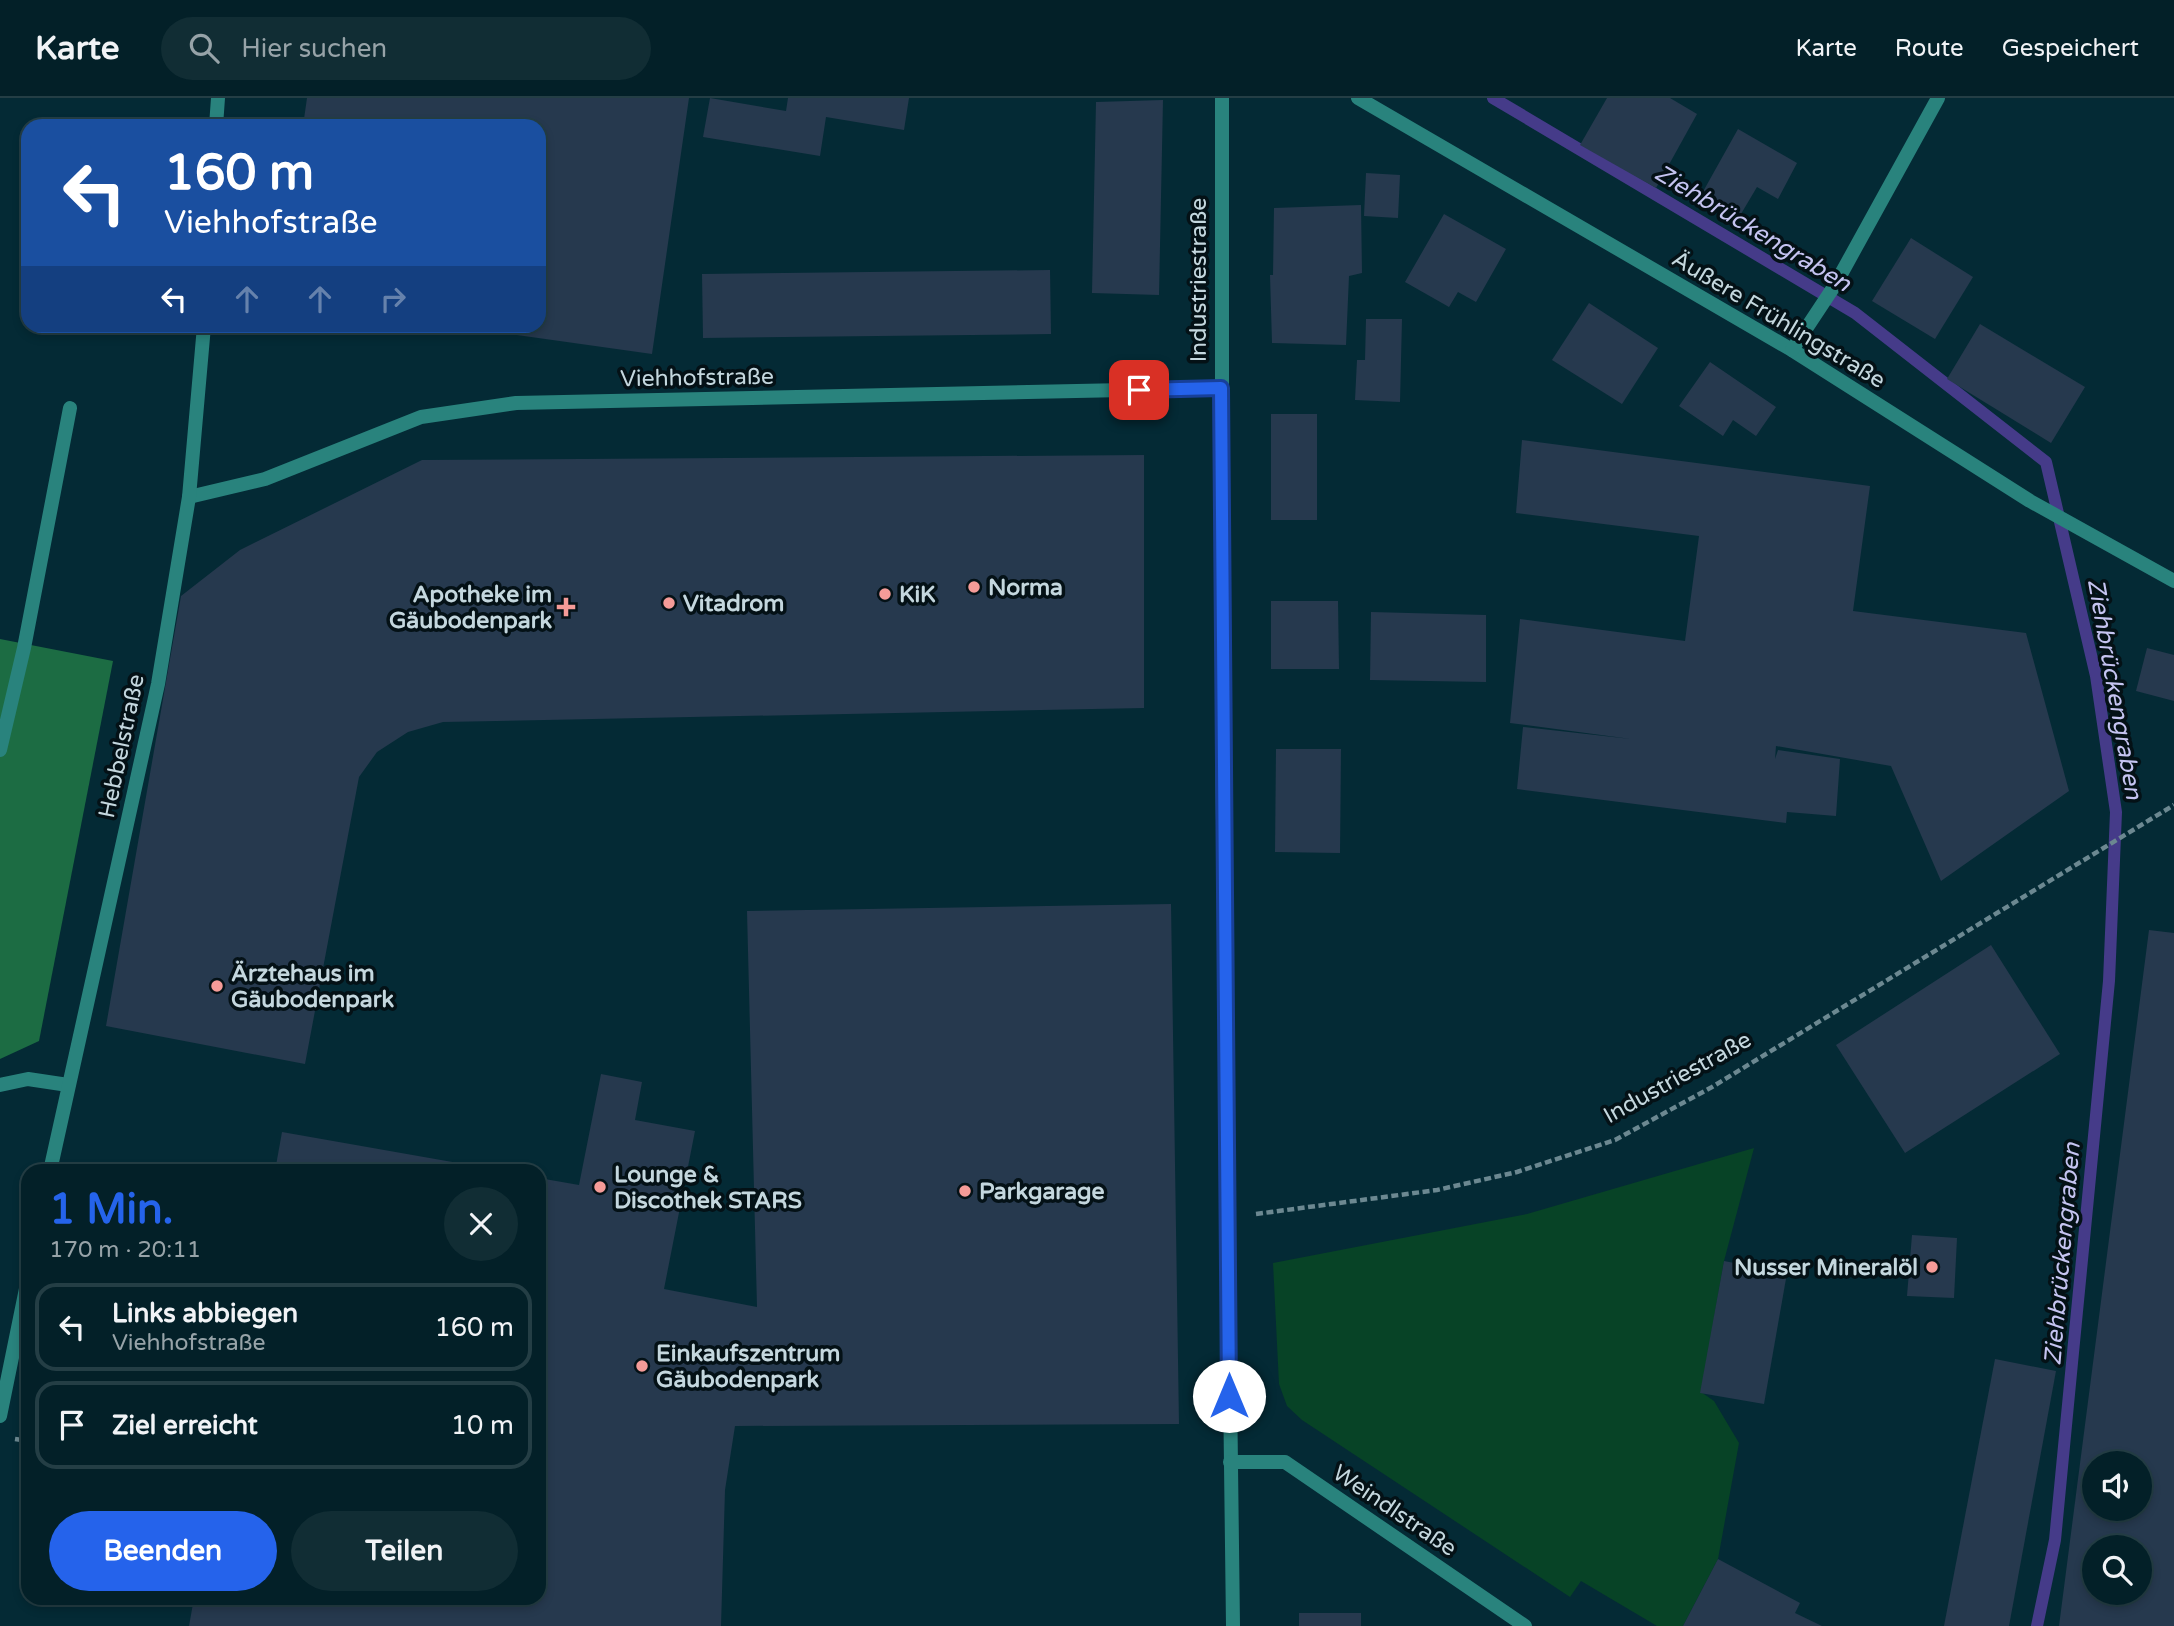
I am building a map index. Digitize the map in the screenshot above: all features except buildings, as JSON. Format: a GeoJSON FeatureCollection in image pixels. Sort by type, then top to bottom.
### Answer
{"type":"FeatureCollection","features":[{"type":"Feature","properties":{"kind":"street"},"geometry":{"type":"LineString","coordinates":[[216,119],[218,98]]}},
{"type":"Feature","properties":{"kind":"street","name":"Industriestraße"},"geometry":{"type":"LineString","coordinates":[[1222,98],[1221,388],[1233,1626]]}},
{"type":"Feature","properties":{"kind":"street","name":"Äußere Frühlingstraße"},"geometry":{"type":"LineString","coordinates":[[1358,98],[1792,350],[2030,501],[2174,581]]}},
{"type":"Feature","properties":{"kind":"street"},"geometry":{"type":"LineString","coordinates":[[1792,350],[1835,285],[1938,98]]}},
{"type":"Feature","properties":{"kind":"street","name":"Hebbelstraße"},"geometry":{"type":"LineString","coordinates":[[51,1164],[158,684],[189,497],[203,333]]}},
{"type":"Feature","properties":{"kind":"street","name":"Viehhofstraße"},"geometry":{"type":"LineString","coordinates":[[189,497],[265,480],[421,417],[516,403],[1221,388]]}},
{"type":"Feature","properties":{"kind":"street"},"geometry":{"type":"LineString","coordinates":[[0,750],[24,648],[70,408]]}},
{"type":"Feature","properties":{"kind":"street"},"geometry":{"type":"LineString","coordinates":[[0,1085],[28,1079],[68,1085]]}},
{"type":"Feature","properties":{"kind":"street"},"geometry":{"type":"LineString","coordinates":[[0,1416],[21,1313]]}},
{"type":"Feature","properties":{"kind":"street","name":"Weindlstraße"},"geometry":{"type":"LineString","coordinates":[[1230,1462],[1285,1462],[1525,1626]]}},
{"type":"Feature","properties":{"kind":"path","name":"Industriestraße"},"geometry":{"type":"LineString","coordinates":[[1228,1218],[1437,1190],[1517,1172],[1615,1140],[1712,1087],[2174,805]]}},
{"type":"Feature","properties":{"kind":"green space"},"geometry":{"type":"Polygon","coordinates":[[[0,639],[113,661],[39,1041],[0,1059],[0,639]]]}},
{"type":"Feature","properties":{"kind":"green space"},"geometry":{"type":"Polygon","coordinates":[[[1754,1148],[1724,1261],[1701,1392],[1714,1401],[1739,1443],[1718,1559],[1683,1626],[1657,1626],[1581,1581],[1570,1597],[1302,1420],[1287,1406],[1279,1384],[1273,1263],[1527,1214],[1754,1148]]]}},
{"type":"Feature","properties":{"kind":"waterway","name":"Ziehbrückengraben"},"geometry":{"type":"LineString","coordinates":[[1493,98],[1855,313],[2046,462],[2096,676],[2116,812],[2109,981],[2055,1540],[2037,1626]]}},
{"type":"Feature","properties":{"kind":"place","name":"Norma"},"geometry":{"type":"Point","coordinates":[974,587]}},
{"type":"Feature","properties":{"kind":"place","name":"KiK"},"geometry":{"type":"Point","coordinates":[885,594]}},
{"type":"Feature","properties":{"kind":"place","name":"Vitadrom"},"geometry":{"type":"Point","coordinates":[669,603]}},
{"type":"Feature","properties":{"kind":"place","name":"Apotheke im Gäubodenpark"},"geometry":{"type":"Point","coordinates":[566,607]}},
{"type":"Feature","properties":{"kind":"place","name":"Ärztehaus im Gäubodenpark"},"geometry":{"type":"Point","coordinates":[217,986]}},
{"type":"Feature","properties":{"kind":"place","name":"Lounge & Discothek STARS"},"geometry":{"type":"Point","coordinates":[600,1187]}},
{"type":"Feature","properties":{"kind":"place","name":"Parkgarage"},"geometry":{"type":"Point","coordinates":[965,1191]}},
{"type":"Feature","properties":{"kind":"place","name":"Nusser Mineralöl"},"geometry":{"type":"Point","coordinates":[1932,1267]}},
{"type":"Feature","properties":{"kind":"place","name":"Einkaufszentrum Gäubodenpark"},"geometry":{"type":"Point","coordinates":[642,1366]}},
{"type":"Feature","properties":{"kind":"route"},"geometry":{"type":"LineString","coordinates":[[1139,390],[1221,388],[1229,1396]]}}]}
